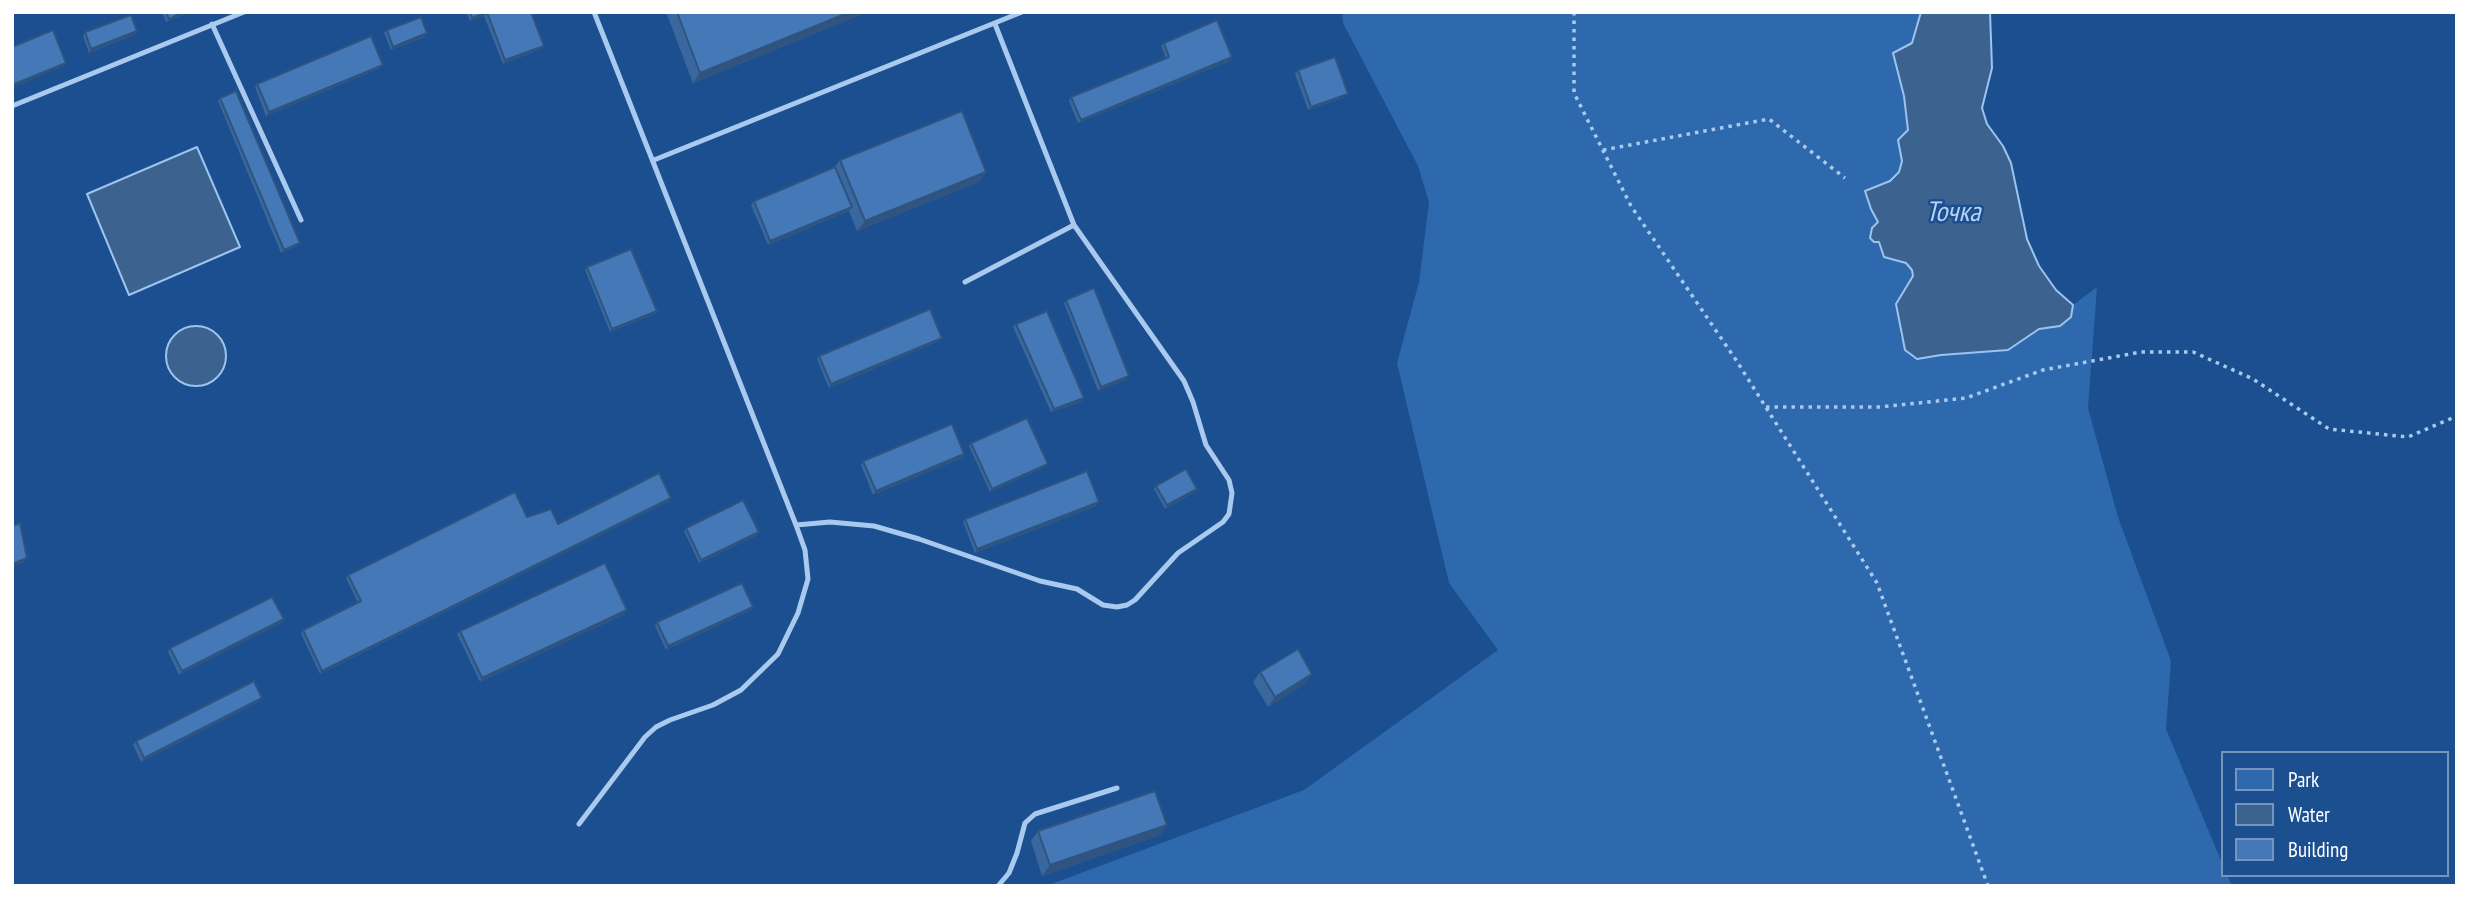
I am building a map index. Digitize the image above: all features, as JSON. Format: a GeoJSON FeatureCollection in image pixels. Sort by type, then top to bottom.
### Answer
{"type":"FeatureCollection","features":[{"type":"Feature","properties":{"kind":"lane"},"geometry":{"type":"LineString","coordinates":[[12,106],[244,12]]}},
{"type":"Feature","properties":{"kind":"lane"},"geometry":{"type":"LineString","coordinates":[[579,824],[645,737],[656,727],[713,705],[741,690],[778,654],[798,613],[808,579],[805,550],[796,525],[594,12]]}},
{"type":"Feature","properties":{"kind":"lane"},"geometry":{"type":"LineString","coordinates":[[654,160],[1022,12]]}},
{"type":"Feature","properties":{"kind":"lane"},"geometry":{"type":"LineString","coordinates":[[796,525],[831,522],[874,526],[1040,581],[1077,589],[1104,605],[1117,607],[1127,606],[1135,600],[1178,554],[1223,522],[1229,514],[1232,493],[1229,480],[1206,445],[1184,381],[1074,225],[995,23]]}},
{"type":"Feature","properties":{"kind":"lane"},"geometry":{"type":"LineString","coordinates":[[212,24],[301,220]]}},
{"type":"Feature","properties":{"kind":"lane"},"geometry":{"type":"LineString","coordinates":[[965,282],[1074,225]]}},
{"type":"Feature","properties":{"kind":"lane"},"geometry":{"type":"LineString","coordinates":[[998,886],[1009,873],[1025,823],[1035,814],[1117,788]]}},
{"type":"Feature","properties":{"kind":"path"},"geometry":{"type":"LineString","coordinates":[[1574,12],[1574,93],[1631,206],[1766,407],[1877,583],[1989,886]]}},
{"type":"Feature","properties":{"kind":"path"},"geometry":{"type":"LineString","coordinates":[[1603,150],[1769,119],[1845,178]]}},
{"type":"Feature","properties":{"kind":"path"},"geometry":{"type":"LineString","coordinates":[[1766,407],[1880,407],[1966,398],[2043,370],[2141,352],[2193,352],[2253,379],[2329,429],[2408,437],[2457,416]]}},
{"type":"Feature","properties":{"kind":"green space"},"geometry":{"type":"Polygon","coordinates":[[[1342,12],[1921,12],[1912,43],[1904,96],[1908,130],[1898,140],[1902,161],[1899,172],[1871,209],[1878,222],[1879,242],[1884,257],[1906,263],[1912,270],[1913,276],[1896,304],[1901,324],[1900,336],[1917,359],[2008,350],[2039,328],[2060,326],[2071,317],[2073,305],[2097,287],[2088,408],[2118,517],[2171,661],[2166,729],[2220,858],[2220,877],[2228,877],[2232,886],[1046,886],[1304,790],[1498,650],[1449,583],[1397,363],[1419,282],[1429,202],[1418,166],[1343,23],[1342,12]]]}},
{"type":"Feature","properties":{"kind":"water","name":"Точка"},"geometry":{"type":"Polygon","coordinates":[[[1921,12],[1990,12],[1992,68],[1982,108],[1987,124],[2011,163],[2027,239],[2039,266],[2056,290],[2073,305],[2071,317],[2060,326],[2039,329],[2008,350],[1917,359],[1905,350],[1896,304],[1913,276],[1912,270],[1906,263],[1884,257],[1879,242],[1870,238],[1872,228],[1878,222],[1865,191],[1890,181],[1899,172],[1902,161],[1898,140],[1908,130],[1904,96],[1893,53],[1912,43],[1921,12]]]}},
{"type":"Feature","properties":{"kind":"water"},"geometry":{"type":"Polygon","coordinates":[[[197,147],[240,247],[129,295],[87,194],[197,147]]]}},
{"type":"Feature","properties":{"kind":"water"},"geometry":{"type":"Polygon","coordinates":[[[196,326],[217,335],[226,356],[217,377],[196,386],[175,377],[166,356],[175,335],[196,326]]]}},
{"type":"Feature","properties":{"kind":"building"},"geometry":{"type":"Polygon","coordinates":[[[166,12],[184,12],[169,19],[166,12]]]}},
{"type":"Feature","properties":{"kind":"building"},"geometry":{"type":"Polygon","coordinates":[[[470,12],[487,12],[472,18],[470,12]]]}},
{"type":"Feature","properties":{"kind":"building"},"geometry":{"type":"Polygon","coordinates":[[[487,12],[531,12],[544,46],[505,60],[487,12]]]}},
{"type":"Feature","properties":{"kind":"building"},"geometry":{"type":"Polygon","coordinates":[[[677,12],[850,12],[700,73],[677,12]]]}},
{"type":"Feature","properties":{"kind":"building"},"geometry":{"type":"Polygon","coordinates":[[[131,15],[137,31],[91,49],[85,32],[131,15]]]}},
{"type":"Feature","properties":{"kind":"building"},"geometry":{"type":"Polygon","coordinates":[[[421,17],[427,33],[393,47],[387,30],[421,17]]]}},
{"type":"Feature","properties":{"kind":"building"},"geometry":{"type":"Polygon","coordinates":[[[1217,20],[1232,57],[1081,120],[1071,97],[1169,57],[1164,43],[1217,20]]]}},
{"type":"Feature","properties":{"kind":"building"},"geometry":{"type":"Polygon","coordinates":[[[53,30],[66,63],[12,85],[12,47],[53,30]]]}},
{"type":"Feature","properties":{"kind":"building"},"geometry":{"type":"Polygon","coordinates":[[[371,36],[383,65],[269,112],[257,84],[371,36]]]}},
{"type":"Feature","properties":{"kind":"building"},"geometry":{"type":"Polygon","coordinates":[[[1335,57],[1348,94],[1311,107],[1298,70],[1335,57]]]}},
{"type":"Feature","properties":{"kind":"building"},"geometry":{"type":"Polygon","coordinates":[[[236,91],[300,243],[284,250],[220,98],[236,91]]]}},
{"type":"Feature","properties":{"kind":"building"},"geometry":{"type":"Polygon","coordinates":[[[962,111],[986,172],[865,221],[840,160],[962,111]]]}},
{"type":"Feature","properties":{"kind":"building"},"geometry":{"type":"Polygon","coordinates":[[[835,167],[852,207],[770,241],[754,201],[835,167]]]}},
{"type":"Feature","properties":{"kind":"building"},"geometry":{"type":"Polygon","coordinates":[[[631,249],[657,311],[612,329],[587,267],[631,249]]]}},
{"type":"Feature","properties":{"kind":"building"},"geometry":{"type":"Polygon","coordinates":[[[1094,288],[1129,376],[1101,387],[1066,300],[1094,288]]]}},
{"type":"Feature","properties":{"kind":"building"},"geometry":{"type":"Polygon","coordinates":[[[930,309],[942,338],[831,384],[819,356],[930,309]]]}},
{"type":"Feature","properties":{"kind":"building"},"geometry":{"type":"Polygon","coordinates":[[[1047,311],[1084,398],[1054,409],[1016,324],[1047,311]]]}},
{"type":"Feature","properties":{"kind":"building"},"geometry":{"type":"Polygon","coordinates":[[[1027,418],[1048,464],[992,489],[971,443],[1027,418]]]}},
{"type":"Feature","properties":{"kind":"building"},"geometry":{"type":"Polygon","coordinates":[[[952,424],[964,454],[876,491],[863,461],[952,424]]]}},
{"type":"Feature","properties":{"kind":"building"},"geometry":{"type":"Polygon","coordinates":[[[1186,469],[1197,489],[1167,505],[1156,486],[1186,469]]]}},
{"type":"Feature","properties":{"kind":"building"},"geometry":{"type":"Polygon","coordinates":[[[1087,471],[1099,502],[977,549],[965,519],[1087,471]]]}},
{"type":"Feature","properties":{"kind":"building"},"geometry":{"type":"Polygon","coordinates":[[[659,473],[671,498],[322,671],[303,630],[361,601],[348,575],[515,492],[527,517],[551,509],[558,524],[659,473]]]}},
{"type":"Feature","properties":{"kind":"building"},"geometry":{"type":"Polygon","coordinates":[[[743,500],[759,532],[701,560],[686,528],[743,500]]]}},
{"type":"Feature","properties":{"kind":"building"},"geometry":{"type":"Polygon","coordinates":[[[20,523],[27,558],[12,564],[12,526],[20,523]]]}},
{"type":"Feature","properties":{"kind":"building"},"geometry":{"type":"Polygon","coordinates":[[[605,563],[627,610],[482,678],[460,631],[605,563]]]}},
{"type":"Feature","properties":{"kind":"building"},"geometry":{"type":"Polygon","coordinates":[[[742,583],[753,607],[668,646],[657,622],[742,583]]]}},
{"type":"Feature","properties":{"kind":"building"},"geometry":{"type":"Polygon","coordinates":[[[272,597],[284,619],[182,671],[170,648],[272,597]]]}},
{"type":"Feature","properties":{"kind":"building"},"geometry":{"type":"Polygon","coordinates":[[[1298,649],[1312,674],[1275,697],[1260,672],[1298,649]]]}},
{"type":"Feature","properties":{"kind":"building"},"geometry":{"type":"Polygon","coordinates":[[[254,681],[262,698],[144,758],[136,741],[254,681]]]}},
{"type":"Feature","properties":{"kind":"building"},"geometry":{"type":"Polygon","coordinates":[[[1155,791],[1167,825],[1050,865],[1038,831],[1155,791]]]}}]}
